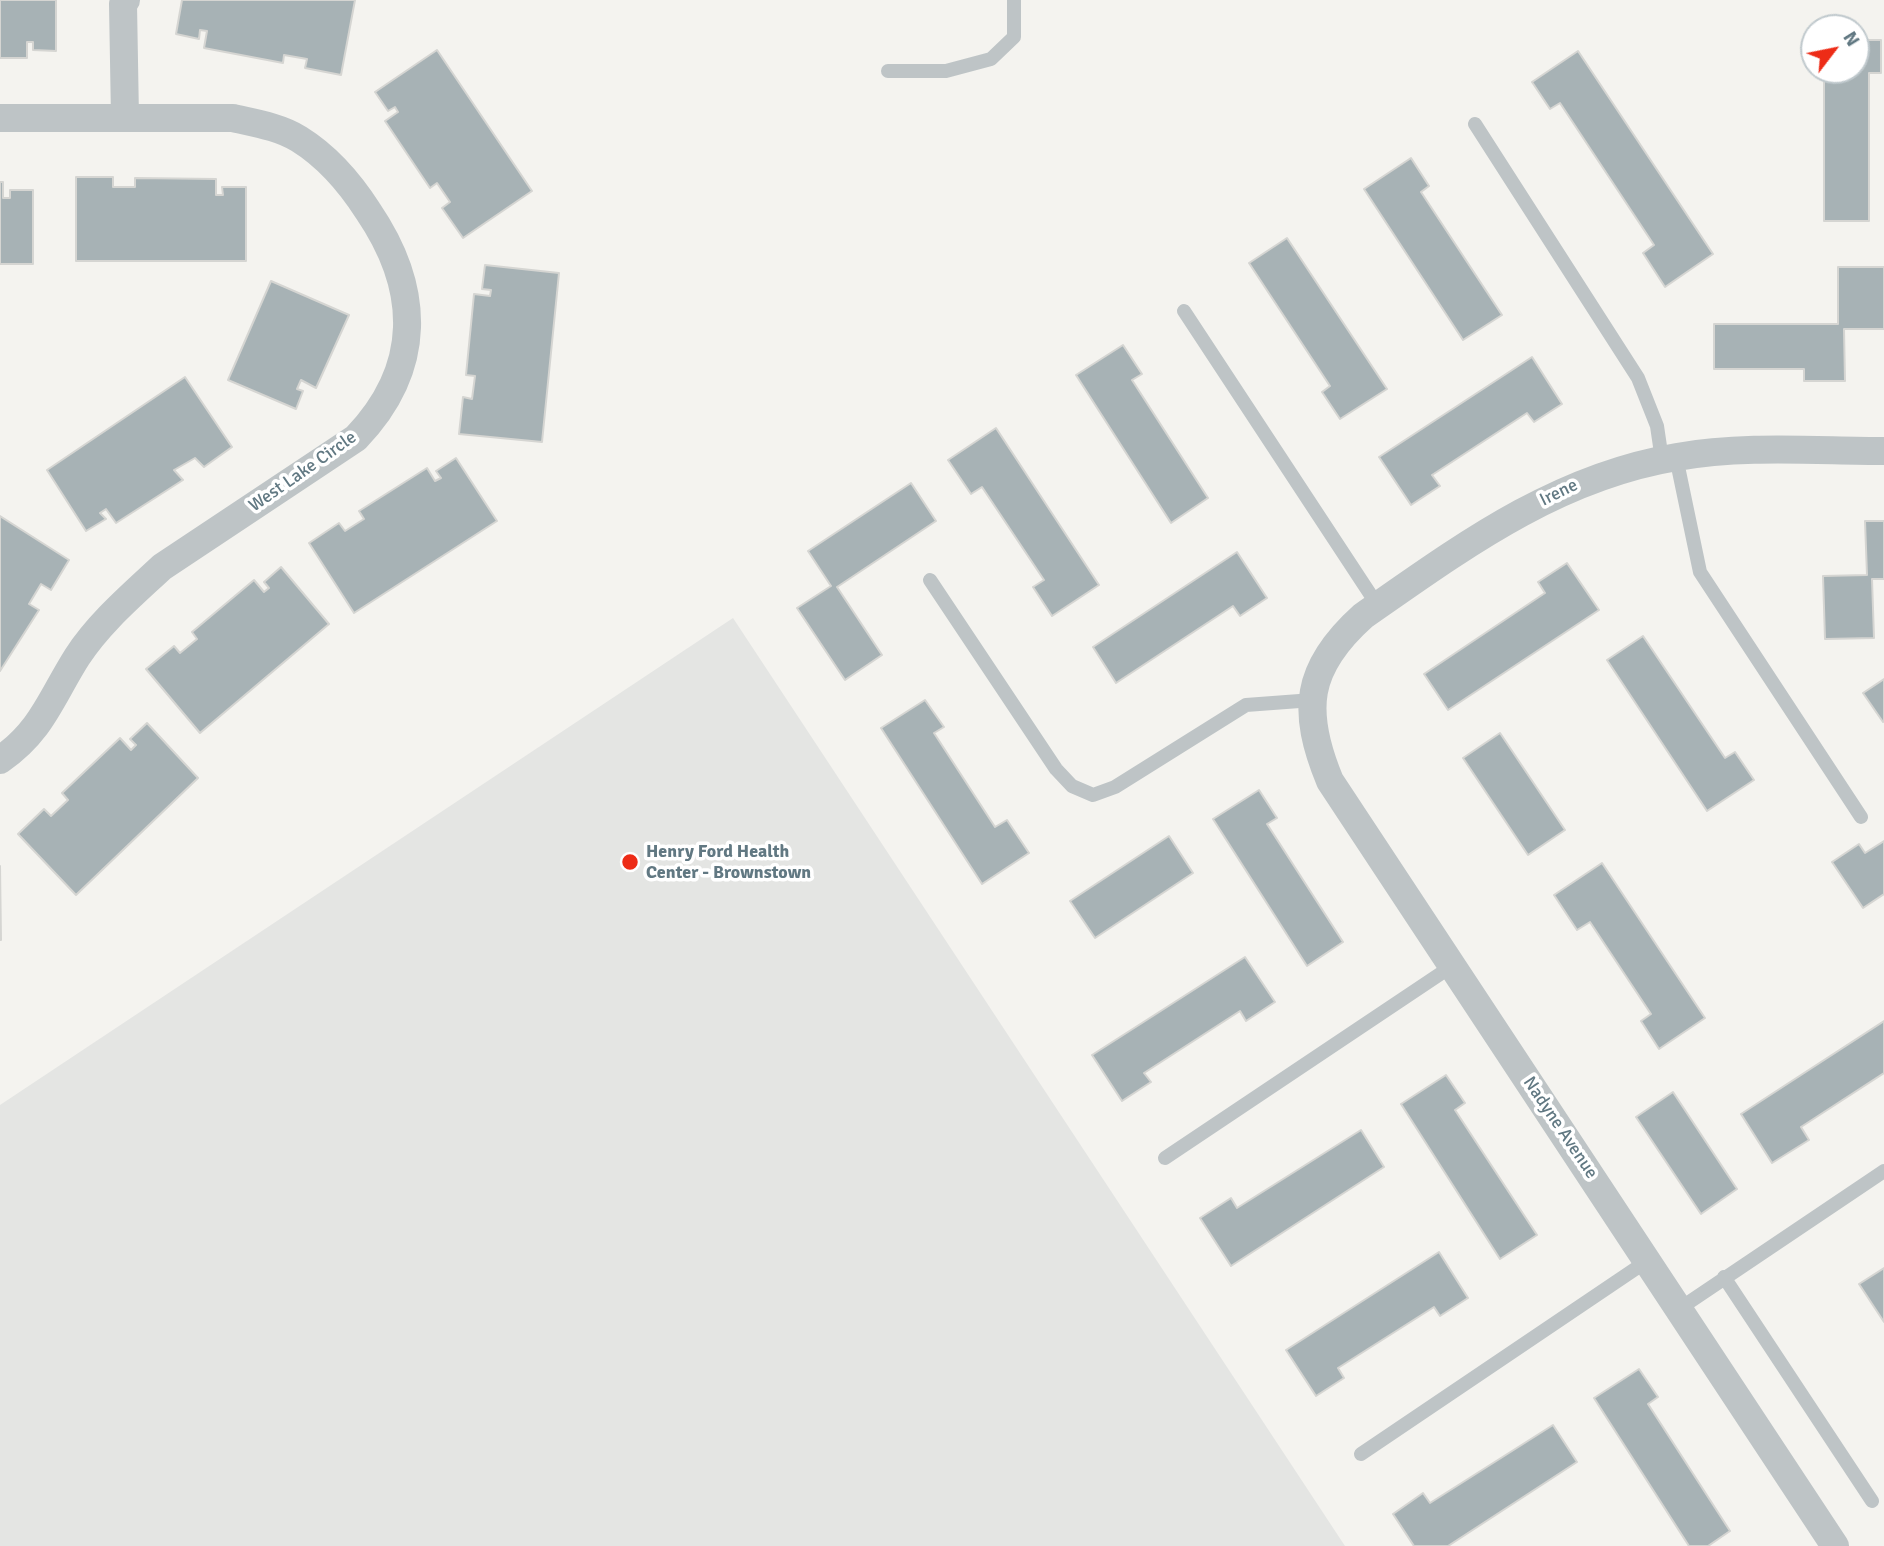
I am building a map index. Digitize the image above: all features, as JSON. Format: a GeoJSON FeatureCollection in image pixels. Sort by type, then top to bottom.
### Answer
{"type":"FeatureCollection","features":[{"type":"Feature","properties":{"kind":"street"},"geometry":{"type":"LineString","coordinates":[[123,1],[125,118]]}},
{"type":"Feature","properties":{"kind":"street","name":"West Lake Circle"},"geometry":{"type":"LineString","coordinates":[[0,118],[233,118],[267,126],[306,144],[348,181],[377,223],[399,265],[408,301],[408,333],[393,386],[377,415],[356,438],[162,567],[93,635],[77,658],[48,713],[31,735],[0,760]]}},
{"type":"Feature","properties":{"kind":"street","name":"Irene"},"geometry":{"type":"LineString","coordinates":[[1313,700],[1328,656],[1343,634],[1378,606],[1548,496],[1586,480],[1669,458],[1734,452],[1884,451]]}},
{"type":"Feature","properties":{"kind":"street","name":"Nadyne Avenue"},"geometry":{"type":"LineString","coordinates":[[1313,700],[1315,745],[1331,781],[1835,1546]]}},
{"type":"Feature","properties":{"kind":"lane"},"geometry":{"type":"LineString","coordinates":[[887,71],[946,71],[991,59],[1014,37],[1014,0]]}},
{"type":"Feature","properties":{"kind":"lane"},"geometry":{"type":"LineString","coordinates":[[1475,124],[1638,378],[1669,458],[1700,572],[1861,817]]}},
{"type":"Feature","properties":{"kind":"lane"},"geometry":{"type":"LineString","coordinates":[[1184,310],[1378,606]]}},
{"type":"Feature","properties":{"kind":"lane"},"geometry":{"type":"LineString","coordinates":[[930,580],[1055,769],[1072,786],[1093,795],[1115,788],[1246,705],[1313,700]]}},
{"type":"Feature","properties":{"kind":"lane"},"geometry":{"type":"LineString","coordinates":[[1165,1158],[1452,966]]}},
{"type":"Feature","properties":{"kind":"lane"},"geometry":{"type":"LineString","coordinates":[[1679,1309],[1884,1171]]}},
{"type":"Feature","properties":{"kind":"lane"},"geometry":{"type":"LineString","coordinates":[[1361,1454],[1647,1261]]}},
{"type":"Feature","properties":{"kind":"lane"},"geometry":{"type":"LineString","coordinates":[[1724,1277],[1872,1501]]}},
{"type":"Feature","properties":{"kind":"shaded area","name":"Henry Ford Health Center - Brownstown"},"geometry":{"type":"Polygon","coordinates":[[[733,618],[1345,1546],[0,1546],[0,1105],[733,618]]]}},
{"type":"Feature","properties":{"kind":"building"},"geometry":{"type":"Polygon","coordinates":[[[0,0],[56,0],[56,51],[33,50],[33,42],[27,42],[27,58],[0,58],[0,0]]]}},
{"type":"Feature","properties":{"kind":"building"},"geometry":{"type":"Polygon","coordinates":[[[182,0],[355,0],[341,75],[305,68],[307,59],[284,55],[283,63],[204,48],[207,31],[200,30],[199,39],[176,34],[182,0]]]}},
{"type":"Feature","properties":{"kind":"building"},"geometry":{"type":"Polygon","coordinates":[[[1870,40],[1881,40],[1881,73],[1870,73],[1870,40]]]}},
{"type":"Feature","properties":{"kind":"building"},"geometry":{"type":"Polygon","coordinates":[[[437,50],[532,191],[463,238],[442,208],[450,202],[437,183],[430,188],[385,121],[398,112],[395,107],[388,111],[375,92],[437,50]]]}},
{"type":"Feature","properties":{"kind":"building"},"geometry":{"type":"Polygon","coordinates":[[[1578,51],[1713,254],[1665,287],[1643,253],[1654,245],[1560,103],[1550,109],[1532,82],[1578,51]]]}},
{"type":"Feature","properties":{"kind":"building"},"geometry":{"type":"Polygon","coordinates":[[[1824,84],[1869,84],[1869,221],[1824,221],[1824,84]]]}},
{"type":"Feature","properties":{"kind":"building"},"geometry":{"type":"Polygon","coordinates":[[[1411,158],[1429,186],[1421,192],[1502,315],[1463,340],[1364,189],[1411,158]]]}},
{"type":"Feature","properties":{"kind":"building"},"geometry":{"type":"Polygon","coordinates":[[[76,177],[113,177],[113,187],[135,187],[135,178],[216,179],[216,195],[223,195],[222,187],[246,187],[246,261],[76,261],[76,177]]]}},
{"type":"Feature","properties":{"kind":"building"},"geometry":{"type":"Polygon","coordinates":[[[0,182],[3,182],[3,198],[10,198],[10,190],[33,190],[33,264],[0,264],[0,182]]]}},
{"type":"Feature","properties":{"kind":"building"},"geometry":{"type":"Polygon","coordinates":[[[1287,238],[1387,389],[1340,419],[1322,392],[1330,386],[1249,263],[1287,238]]]}},
{"type":"Feature","properties":{"kind":"building"},"geometry":{"type":"Polygon","coordinates":[[[485,265],[559,273],[542,442],[459,434],[463,397],[472,399],[475,376],[466,375],[474,294],[490,296],[491,290],[482,289],[485,265]]]}},
{"type":"Feature","properties":{"kind":"building"},"geometry":{"type":"Polygon","coordinates":[[[1838,267],[1884,267],[1884,329],[1844,329],[1845,381],[1804,381],[1804,369],[1714,369],[1714,324],[1838,324],[1838,267]]]}},
{"type":"Feature","properties":{"kind":"building"},"geometry":{"type":"Polygon","coordinates":[[[271,281],[349,315],[316,388],[301,380],[297,389],[303,391],[296,409],[228,380],[271,281]]]}},
{"type":"Feature","properties":{"kind":"building"},"geometry":{"type":"Polygon","coordinates":[[[1123,345],[1142,374],[1132,380],[1208,498],[1171,523],[1076,375],[1123,345]]]}},
{"type":"Feature","properties":{"kind":"building"},"geometry":{"type":"Polygon","coordinates":[[[1532,357],[1562,404],[1534,422],[1527,413],[1432,475],[1440,486],[1411,505],[1379,457],[1532,357]]]}},
{"type":"Feature","properties":{"kind":"building"},"geometry":{"type":"Polygon","coordinates":[[[185,377],[232,447],[204,467],[195,458],[174,470],[183,480],[116,523],[106,509],[100,513],[106,519],[86,531],[47,470],[185,377]]]}},
{"type":"Feature","properties":{"kind":"building"},"geometry":{"type":"Polygon","coordinates":[[[996,428],[1099,585],[1052,616],[1033,587],[1044,580],[982,487],[971,494],[948,460],[996,428]]]}},
{"type":"Feature","properties":{"kind":"building"},"geometry":{"type":"Polygon","coordinates":[[[456,458],[497,521],[354,613],[309,543],[339,523],[345,531],[364,519],[359,511],[427,468],[435,481],[441,478],[436,471],[456,458]]]}},
{"type":"Feature","properties":{"kind":"building"},"geometry":{"type":"Polygon","coordinates":[[[911,483],[936,521],[837,587],[882,655],[845,680],[797,608],[831,586],[808,551],[911,483]]]}},
{"type":"Feature","properties":{"kind":"building"},"geometry":{"type":"Polygon","coordinates":[[[0,516],[69,560],[51,590],[41,584],[29,604],[39,610],[0,671],[0,516]]]}},
{"type":"Feature","properties":{"kind":"building"},"geometry":{"type":"Polygon","coordinates":[[[1865,521],[1884,521],[1884,579],[1872,579],[1874,638],[1825,639],[1823,576],[1867,575],[1865,521]]]}},
{"type":"Feature","properties":{"kind":"building"},"geometry":{"type":"Polygon","coordinates":[[[1237,552],[1267,598],[1240,616],[1233,606],[1116,683],[1093,647],[1237,552]]]}},
{"type":"Feature","properties":{"kind":"building"},"geometry":{"type":"Polygon","coordinates":[[[1567,563],[1599,610],[1448,710],[1424,674],[1545,593],[1538,582],[1567,563]]]}},
{"type":"Feature","properties":{"kind":"building"},"geometry":{"type":"Polygon","coordinates":[[[281,567],[329,624],[200,733],[146,669],[174,646],[180,653],[197,639],[192,632],[254,580],[264,592],[269,588],[264,582],[281,567]]]}},
{"type":"Feature","properties":{"kind":"building"},"geometry":{"type":"Polygon","coordinates":[[[1643,636],[1725,758],[1735,752],[1754,780],[1707,811],[1607,660],[1643,636]]]}},
{"type":"Feature","properties":{"kind":"building"},"geometry":{"type":"Polygon","coordinates":[[[1884,679],[1884,721],[1883,722],[1863,693],[1884,679]]]}},
{"type":"Feature","properties":{"kind":"building"},"geometry":{"type":"Polygon","coordinates":[[[925,700],[944,727],[934,733],[995,827],[1007,820],[1029,853],[982,884],[881,728],[925,700]]]}},
{"type":"Feature","properties":{"kind":"building"},"geometry":{"type":"Polygon","coordinates":[[[147,723],[198,778],[76,895],[18,834],[44,809],[51,816],[68,800],[62,793],[120,738],[131,750],[136,745],[130,739],[147,723]]]}},
{"type":"Feature","properties":{"kind":"building"},"geometry":{"type":"Polygon","coordinates":[[[1500,733],[1565,830],[1528,855],[1463,758],[1500,733]]]}},
{"type":"Feature","properties":{"kind":"building"},"geometry":{"type":"Polygon","coordinates":[[[1259,790],[1277,818],[1267,824],[1343,942],[1307,966],[1213,819],[1259,790]]]}},
{"type":"Feature","properties":{"kind":"building"},"geometry":{"type":"Polygon","coordinates":[[[1169,836],[1193,873],[1095,938],[1070,901],[1169,836]]]}},
{"type":"Feature","properties":{"kind":"building"},"geometry":{"type":"Polygon","coordinates":[[[1884,841],[1884,894],[1863,908],[1832,862],[1859,844],[1865,853],[1884,841]]]}},
{"type":"Feature","properties":{"kind":"building"},"geometry":{"type":"Polygon","coordinates":[[[1602,863],[1705,1018],[1659,1049],[1641,1021],[1651,1014],[1590,922],[1577,930],[1554,895],[1602,863]]]}},
{"type":"Feature","properties":{"kind":"building"},"geometry":{"type":"Polygon","coordinates":[[[0,866],[1,940],[0,940],[0,866]]]}},
{"type":"Feature","properties":{"kind":"building"},"geometry":{"type":"Polygon","coordinates":[[[1245,957],[1275,1002],[1246,1021],[1240,1011],[1144,1073],[1151,1082],[1122,1101],[1092,1055],[1245,957]]]}},
{"type":"Feature","properties":{"kind":"building"},"geometry":{"type":"Polygon","coordinates":[[[1884,1021],[1884,1073],[1801,1127],[1809,1140],[1772,1163],[1741,1114],[1884,1021]]]}},
{"type":"Feature","properties":{"kind":"building"},"geometry":{"type":"Polygon","coordinates":[[[1446,1075],[1465,1103],[1455,1110],[1537,1235],[1500,1259],[1401,1104],[1446,1075]]]}},
{"type":"Feature","properties":{"kind":"building"},"geometry":{"type":"Polygon","coordinates":[[[1673,1092],[1737,1189],[1701,1214],[1636,1117],[1673,1092]]]}},
{"type":"Feature","properties":{"kind":"building"},"geometry":{"type":"Polygon","coordinates":[[[1361,1130],[1384,1167],[1231,1266],[1200,1218],[1231,1198],[1237,1208],[1361,1130]]]}},
{"type":"Feature","properties":{"kind":"building"},"geometry":{"type":"Polygon","coordinates":[[[1439,1252],[1468,1298],[1440,1316],[1434,1307],[1338,1368],[1344,1378],[1316,1396],[1286,1350],[1439,1252]]]}},
{"type":"Feature","properties":{"kind":"building"},"geometry":{"type":"Polygon","coordinates":[[[1884,1268],[1884,1322],[1859,1284],[1884,1268]]]}},
{"type":"Feature","properties":{"kind":"building"},"geometry":{"type":"Polygon","coordinates":[[[1639,1369],[1658,1397],[1648,1404],[1730,1531],[1708,1546],[1689,1546],[1594,1398],[1639,1369]]]}},
{"type":"Feature","properties":{"kind":"building"},"geometry":{"type":"Polygon","coordinates":[[[1553,1425],[1577,1462],[1448,1546],[1414,1546],[1393,1514],[1423,1493],[1430,1503],[1553,1425]]]}},
{"type":"Feature","properties":{"kind":"place","name":"Henry Ford Health Center - Brownstown"},"geometry":{"type":"Point","coordinates":[630,862]}}]}
